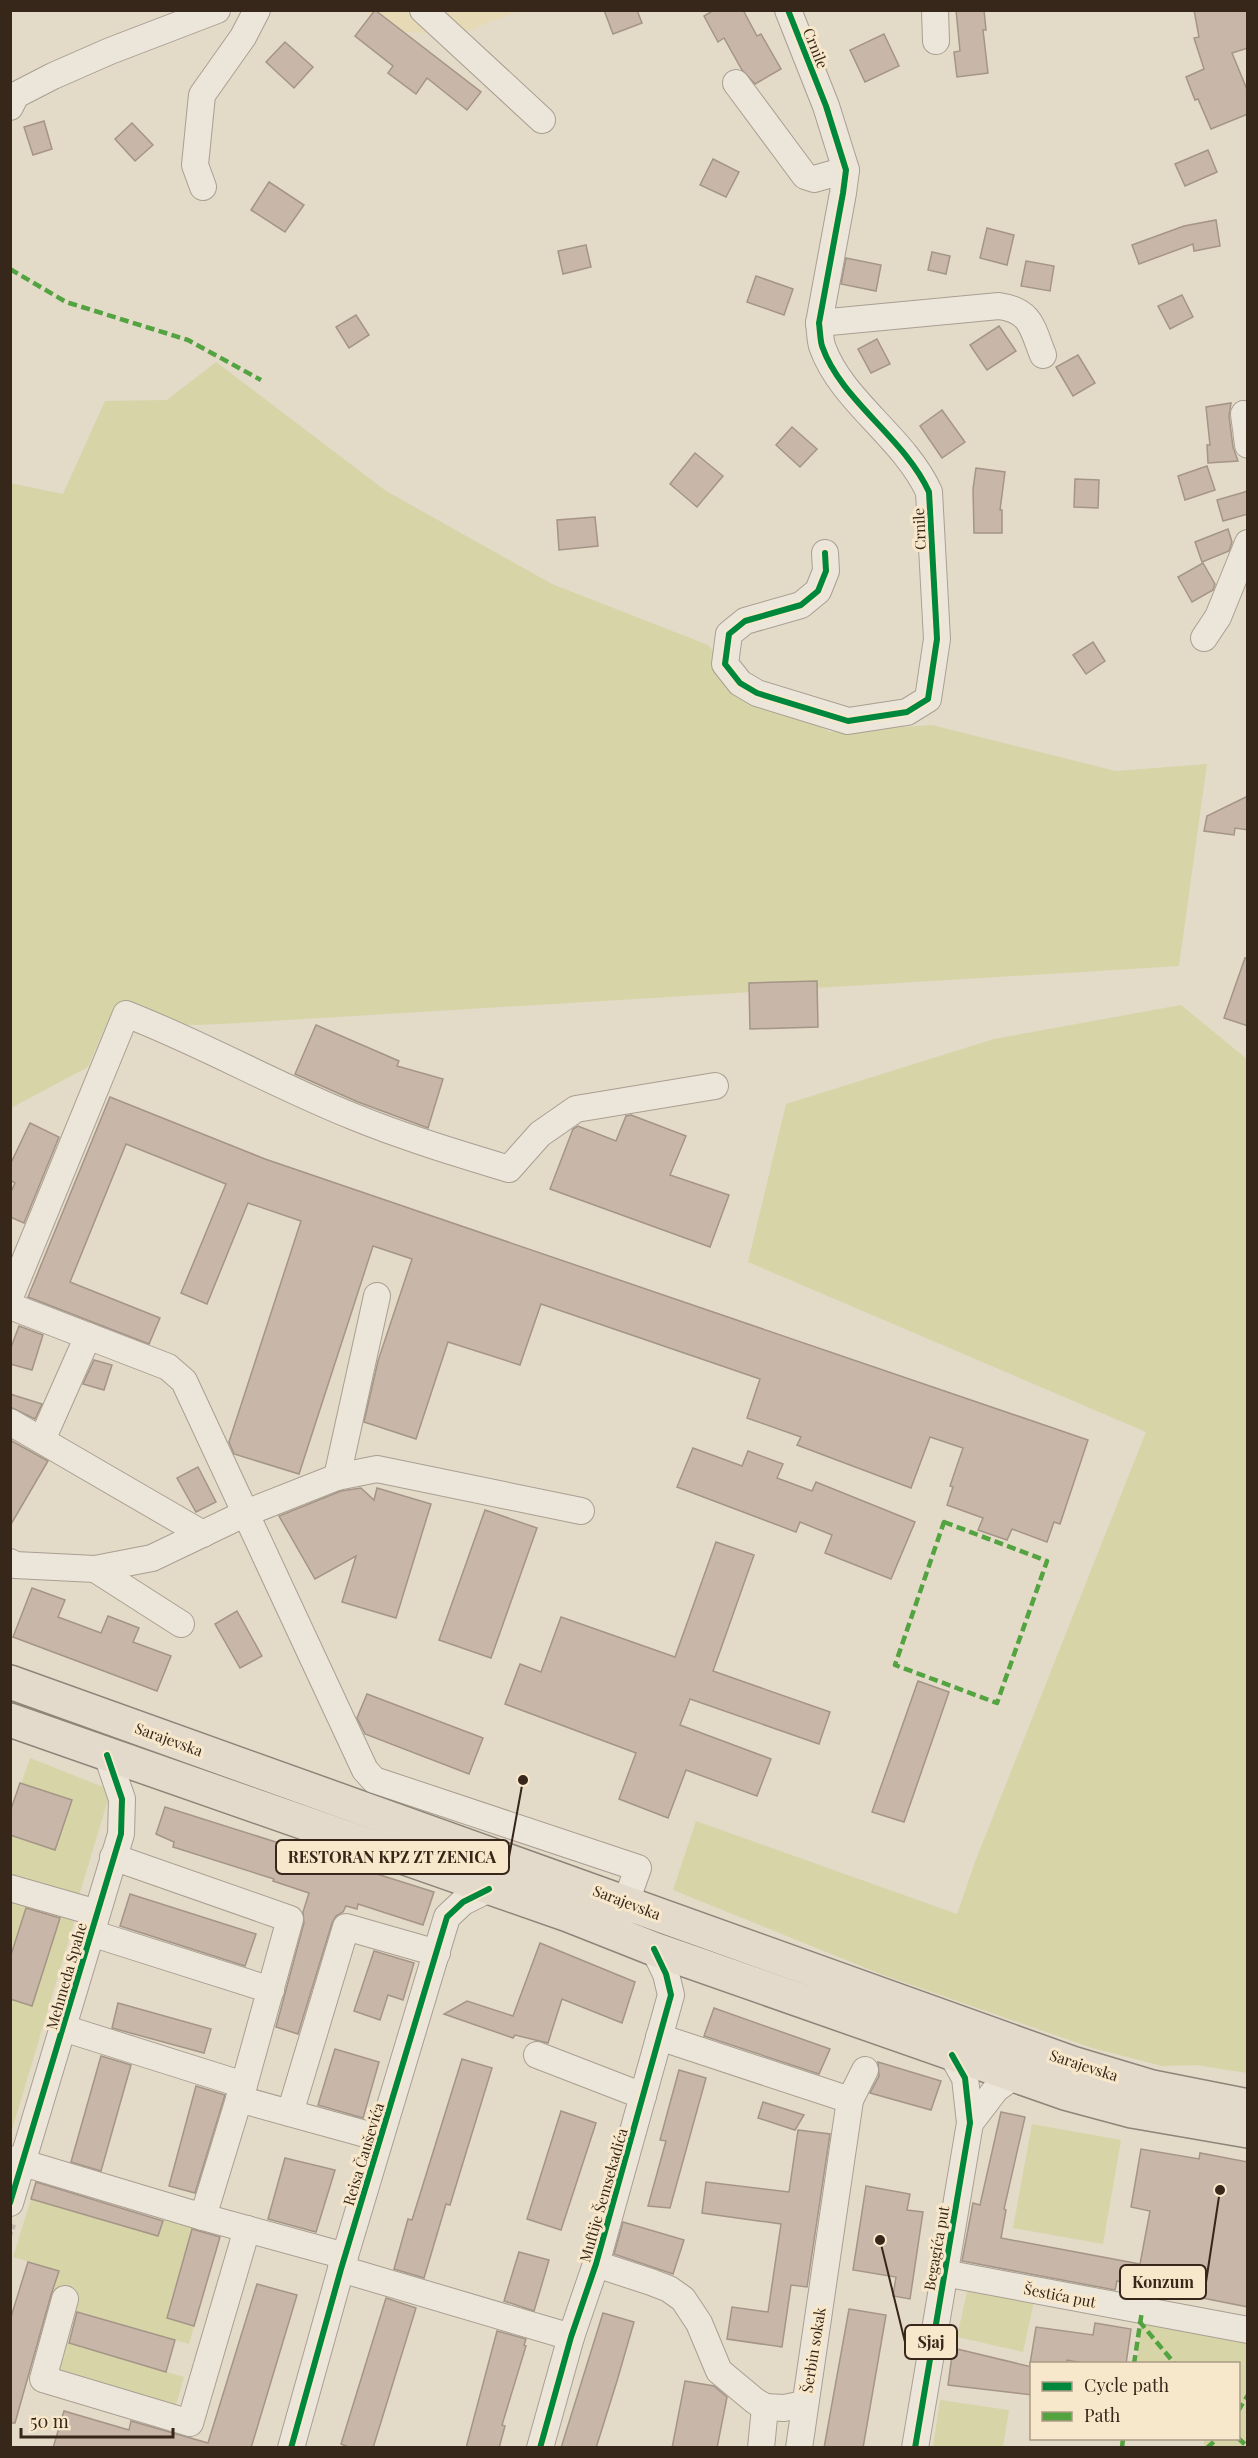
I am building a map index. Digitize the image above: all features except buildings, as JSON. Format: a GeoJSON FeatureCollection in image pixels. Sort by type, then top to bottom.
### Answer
{"type":"FeatureCollection","features":[{"type":"Feature","properties":{"kind":"main road","name":"Sarajevska"},"geometry":{"type":"LineString","coordinates":[[10,1682],[1072,2062],[1152,2087],[1248,2106]]}},
{"type":"Feature","properties":{"kind":"main road","name":"Sarajevska"},"geometry":{"type":"LineString","coordinates":[[10,1720],[616,1933],[654,1949],[952,2055],[1065,2093],[1132,2111],[1248,2131]]}},
{"type":"Feature","properties":{"kind":"street"},"geometry":{"type":"LineString","coordinates":[[10,106],[16,95],[53,76],[110,51],[217,10]]}},
{"type":"Feature","properties":{"kind":"street"},"geometry":{"type":"LineString","coordinates":[[203,187],[195,165],[202,95],[243,37],[257,10]]}},
{"type":"Feature","properties":{"kind":"street"},"geometry":{"type":"LineString","coordinates":[[423,10],[542,120]]}},
{"type":"Feature","properties":{"kind":"street","name":"Crnile"},"geometry":{"type":"LineString","coordinates":[[788,10],[826,106],[846,170],[819,323],[822,344],[832,367],[921,473],[929,492],[938,639],[928,699],[907,712],[848,721],[758,693],[740,683],[725,664],[729,634],[737,627],[745,621],[801,605],[818,591],[826,571],[825,552]]}},
{"type":"Feature","properties":{"kind":"street"},"geometry":{"type":"LineString","coordinates":[[935,10],[936,41]]}},
{"type":"Feature","properties":{"kind":"street"},"geometry":{"type":"LineString","coordinates":[[736,83],[805,176],[814,179],[846,170]]}},
{"type":"Feature","properties":{"kind":"street"},"geometry":{"type":"LineString","coordinates":[[819,323],[999,306],[1020,311],[1043,355]]}},
{"type":"Feature","properties":{"kind":"street"},"geometry":{"type":"LineString","coordinates":[[1244,414],[1248,445]]}},
{"type":"Feature","properties":{"kind":"street"},"geometry":{"type":"LineString","coordinates":[[1204,638],[1218,617],[1248,543]]}},
{"type":"Feature","properties":{"kind":"street"},"geometry":{"type":"LineString","coordinates":[[10,1297],[126,1014],[178,1034],[352,1116],[509,1169],[540,1134],[576,1109],[716,1086]]}},
{"type":"Feature","properties":{"kind":"street"},"geometry":{"type":"LineString","coordinates":[[337,1477],[377,1296]]}},
{"type":"Feature","properties":{"kind":"street"},"geometry":{"type":"LineString","coordinates":[[10,1306],[168,1367],[184,1381],[365,1770],[374,1780],[638,1868],[616,1933]]}},
{"type":"Feature","properties":{"kind":"street"},"geometry":{"type":"LineString","coordinates":[[42,1440],[88,1336]]}},
{"type":"Feature","properties":{"kind":"street"},"geometry":{"type":"LineString","coordinates":[[10,1422],[203,1534]]}},
{"type":"Feature","properties":{"kind":"street"},"geometry":{"type":"LineString","coordinates":[[12,1568],[95,1569],[152,1557],[246,1513],[337,1477],[377,1468],[581,1511]]}},
{"type":"Feature","properties":{"kind":"street"},"geometry":{"type":"LineString","coordinates":[[95,1569],[182,1624]]}},
{"type":"Feature","properties":{"kind":"street","name":"Mehmeda Spahe"},"geometry":{"type":"LineString","coordinates":[[10,2203],[16,2161],[63,2028],[121,1834],[122,1799],[107,1755]]}},
{"type":"Feature","properties":{"kind":"street"},"geometry":{"type":"LineString","coordinates":[[113,1857],[290,1919],[242,2092],[203,2217]]}},
{"type":"Feature","properties":{"kind":"street"},"geometry":{"type":"LineString","coordinates":[[10,1888],[94,1923],[271,1990]]}},
{"type":"Feature","properties":{"kind":"street","name":"Reisa Čauševića"},"geometry":{"type":"LineString","coordinates":[[291,2448],[343,2263],[447,1917],[464,1902],[489,1889]]}},
{"type":"Feature","properties":{"kind":"street"},"geometry":{"type":"LineString","coordinates":[[290,2113],[346,1927],[437,1953]]}},
{"type":"Feature","properties":{"kind":"street","name":"Muftije Šemsekadića"},"geometry":{"type":"LineString","coordinates":[[540,2448],[596,2264],[671,1995],[666,1974],[654,1949]]}},
{"type":"Feature","properties":{"kind":"street"},"geometry":{"type":"LineString","coordinates":[[63,2028],[242,2092],[290,2113],[380,2138]]}},
{"type":"Feature","properties":{"kind":"street"},"geometry":{"type":"LineString","coordinates":[[659,2037],[850,2100]]}},
{"type":"Feature","properties":{"kind":"street"},"geometry":{"type":"LineString","coordinates":[[537,2055],[643,2096]]}},
{"type":"Feature","properties":{"kind":"street","name":"Begagića put"},"geometry":{"type":"LineString","coordinates":[[915,2448],[970,2122],[965,2078],[952,2055]]}},
{"type":"Feature","properties":{"kind":"street","name":"Šerbin sokak"},"geometry":{"type":"LineString","coordinates":[[799,2448],[850,2100],[865,2070]]}},
{"type":"Feature","properties":{"kind":"street","name":"Begagića put"},"geometry":{"type":"LineString","coordinates":[[970,2122],[996,2089],[1014,2076]]}},
{"type":"Feature","properties":{"kind":"street"},"geometry":{"type":"LineString","coordinates":[[16,2161],[246,2229],[572,2337]]}},
{"type":"Feature","properties":{"kind":"street"},"geometry":{"type":"LineString","coordinates":[[65,2299],[43,2379],[190,2422],[246,2229]]}},
{"type":"Feature","properties":{"kind":"street"},"geometry":{"type":"LineString","coordinates":[[596,2264],[669,2289],[683,2299],[699,2323],[719,2372],[754,2401],[765,2407],[784,2408],[804,2404]]}},
{"type":"Feature","properties":{"kind":"street","name":"Šestića put"},"geometry":{"type":"LineString","coordinates":[[944,2273],[1248,2330]]}},
{"type":"Feature","properties":{"kind":"street"},"geometry":{"type":"LineString","coordinates":[[761,2448],[765,2407]]}},
{"type":"Feature","properties":{"kind":"shaded area"},"geometry":{"type":"Polygon","coordinates":[[[366,11],[517,11],[459,35],[391,31],[366,11]]]}},
{"type":"Feature","properties":{"kind":"shaded area"},"geometry":{"type":"Polygon","coordinates":[[[216,362],[386,491],[552,584],[708,645],[740,683],[830,732],[932,725],[1116,771],[1207,764],[1179,966],[222,1024],[105,1028],[88,1067],[11,1108],[10,483],[63,494],[105,401],[167,400],[216,362]]]}},
{"type":"Feature","properties":{"kind":"shaded area"},"geometry":{"type":"Polygon","coordinates":[[[1181,1005],[1247,1059],[1247,2073],[1196,2065],[1162,2066],[1092,2048],[883,1975],[673,1890],[696,1821],[957,1914],[975,1862],[1146,1432],[748,1262],[786,1104],[994,1039],[1181,1005]]]}},
{"type":"Feature","properties":{"kind":"shaded area"},"geometry":{"type":"Polygon","coordinates":[[[30,1758],[103,1787],[108,1800],[77,1902],[11,1880],[11,1813],[30,1758]]]}},
{"type":"Feature","properties":{"kind":"shaded area"},"geometry":{"type":"Polygon","coordinates":[[[11,1894],[76,1916],[11,2133],[11,1894]]]}},
{"type":"Feature","properties":{"kind":"shaded area"},"geometry":{"type":"Polygon","coordinates":[[[1032,2124],[1121,2140],[1103,2244],[1013,2228],[1032,2124]]]}},
{"type":"Feature","properties":{"kind":"shaded area"},"geometry":{"type":"Polygon","coordinates":[[[31,2199],[158,2236],[166,2211],[196,2219],[167,2318],[194,2326],[189,2344],[50,2304],[59,2271],[13,2257],[31,2199]]]}},
{"type":"Feature","properties":{"kind":"shaded area"},"geometry":{"type":"Polygon","coordinates":[[[969,2283],[1035,2297],[1023,2352],[957,2337],[969,2283]]]}},
{"type":"Feature","properties":{"kind":"shaded area"},"geometry":{"type":"Polygon","coordinates":[[[1142,2317],[1247,2336],[1247,2447],[1204,2447],[1204,2440],[1240,2440],[1240,2362],[1137,2362],[1142,2317]]]}},
{"type":"Feature","properties":{"kind":"shaded area"},"geometry":{"type":"Polygon","coordinates":[[[58,2340],[184,2377],[175,2408],[169,2403],[64,2372],[58,2377],[58,2340]]]}},
{"type":"Feature","properties":{"kind":"shaded area"},"geometry":{"type":"Polygon","coordinates":[[[940,2400],[1009,2410],[1003,2447],[933,2447],[940,2400]]]}},
{"type":"Feature","properties":{"kind":"marked path"},"geometry":{"type":"LineString","coordinates":[[10,269],[66,302],[188,340],[261,380]]}},
{"type":"Feature","properties":{"kind":"marked path"},"geometry":{"type":"LineString","coordinates":[[944,1522],[1047,1561],[997,1703],[895,1665],[944,1522]]}},
{"type":"Feature","properties":{"kind":"marked path"},"geometry":{"type":"LineString","coordinates":[[1134,2362],[1142,2311]]}},
{"type":"Feature","properties":{"kind":"marked path"},"geometry":{"type":"LineString","coordinates":[[1139,2321],[1173,2362]]}},
{"type":"Feature","properties":{"kind":"marked path"},"geometry":{"type":"LineString","coordinates":[[1240,2408],[1248,2395]]}},
{"type":"Feature","properties":{"kind":"marked path"},"geometry":{"type":"LineString","coordinates":[[1122,2448],[1123,2440]]}},
{"type":"Feature","properties":{"kind":"marked path"},"geometry":{"type":"LineString","coordinates":[[1207,2448],[1216,2440]]}},
{"type":"Feature","properties":{"kind":"marked path"},"geometry":{"type":"LineString","coordinates":[[1240,2440],[1248,2447]]}},
{"type":"Feature","properties":{"kind":"cycle path"},"geometry":{"type":"LineString","coordinates":[[788,10],[826,106],[846,170],[819,323],[822,346],[843,384],[904,454],[918,472],[929,492],[937,639],[928,699],[907,712],[848,721],[757,693],[740,683],[725,664],[729,634],[745,621],[801,605],[818,591],[826,571],[825,553]]}},
{"type":"Feature","properties":{"kind":"cycle path"},"geometry":{"type":"LineString","coordinates":[[10,2203],[121,1834],[122,1799],[107,1755]]}},
{"type":"Feature","properties":{"kind":"cycle path"},"geometry":{"type":"LineString","coordinates":[[291,2448],[341,2269],[447,1917],[463,1902],[489,1889]]}},
{"type":"Feature","properties":{"kind":"cycle path"},"geometry":{"type":"LineString","coordinates":[[540,2448],[571,2337],[596,2264],[671,1995],[666,1974],[654,1949]]}},
{"type":"Feature","properties":{"kind":"cycle path"},"geometry":{"type":"LineString","coordinates":[[915,2448],[970,2123],[965,2078],[952,2055]]}},
{"type":"Feature","properties":{"kind":"place","name":"RESTORAN KPZ ZT ZENICA"},"geometry":{"type":"Point","coordinates":[523,1780]}},
{"type":"Feature","properties":{"kind":"place","name":"Konzum"},"geometry":{"type":"Point","coordinates":[1220,2190]}},
{"type":"Feature","properties":{"kind":"place","name":"Sjaj"},"geometry":{"type":"Point","coordinates":[880,2240]}}]}
